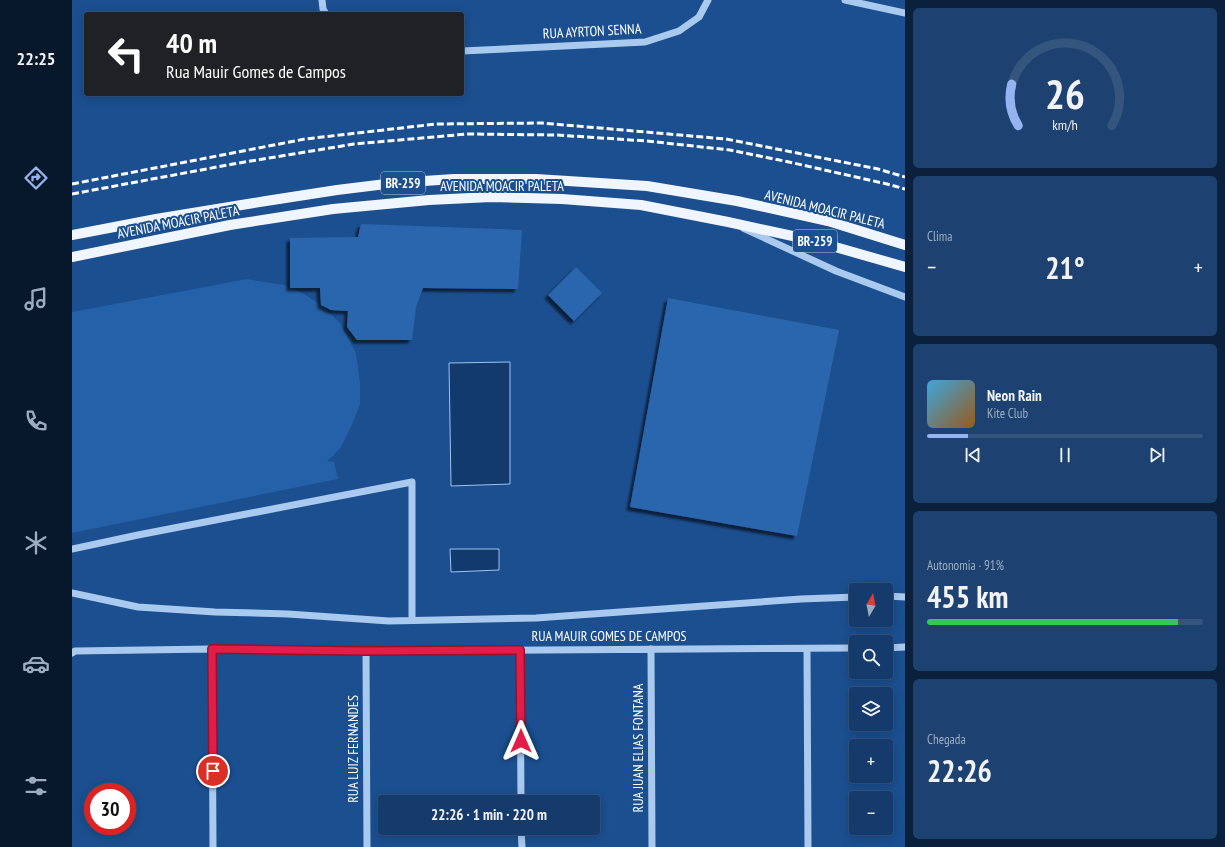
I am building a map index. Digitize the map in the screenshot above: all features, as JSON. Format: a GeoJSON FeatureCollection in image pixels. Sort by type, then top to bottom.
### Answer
{"type":"FeatureCollection","features":[{"type":"Feature","properties":{"kind":"main road","name":"AVENIDA MOACIR PALETA"},"geometry":{"type":"LineString","coordinates":[[72,235],[156,219],[352,189],[394,184],[454,180],[536,179],[647,186],[737,202],[828,221],[905,245]]}},
{"type":"Feature","properties":{"kind":"main road","name":"AVENIDA MOACIR PALETA"},"geometry":{"type":"LineString","coordinates":[[72,257],[254,221],[333,209],[430,200],[491,197],[562,199],[641,205],[811,240],[905,267]]}},
{"type":"Feature","properties":{"kind":"street"},"geometry":{"type":"LineString","coordinates":[[322,0],[325,12]]}},
{"type":"Feature","properties":{"kind":"street","name":"RUA AYRTON SENNA"},"geometry":{"type":"LineString","coordinates":[[464,51],[645,42],[679,31],[699,17],[708,0]]}},
{"type":"Feature","properties":{"kind":"street"},"geometry":{"type":"LineString","coordinates":[[844,0],[905,13]]}},
{"type":"Feature","properties":{"kind":"street"},"geometry":{"type":"LineString","coordinates":[[728,222],[836,271],[905,297]]}},
{"type":"Feature","properties":{"kind":"street"},"geometry":{"type":"LineString","coordinates":[[72,549],[412,482],[412,620]]}},
{"type":"Feature","properties":{"kind":"street"},"geometry":{"type":"LineString","coordinates":[[72,593],[138,608],[288,614],[369,620],[536,618],[800,599],[849,597]]}},
{"type":"Feature","properties":{"kind":"street"},"geometry":{"type":"LineString","coordinates":[[893,596],[905,597]]}},
{"type":"Feature","properties":{"kind":"street"},"geometry":{"type":"LineString","coordinates":[[893,648],[905,647]]}},
{"type":"Feature","properties":{"kind":"street","name":"RUA MAUIR GOMES DE CAMPOS"},"geometry":{"type":"LineString","coordinates":[[73,652],[212,649],[366,651],[849,648]]}},
{"type":"Feature","properties":{"kind":"street"},"geometry":{"type":"LineString","coordinates":[[212,649],[213,847]]}},
{"type":"Feature","properties":{"kind":"street","name":"RUA JUAN ELIAS FONTANA"},"geometry":{"type":"LineString","coordinates":[[651,649],[652,847]]}},
{"type":"Feature","properties":{"kind":"street"},"geometry":{"type":"LineString","coordinates":[[807,649],[808,847]]}},
{"type":"Feature","properties":{"kind":"street"},"geometry":{"type":"LineString","coordinates":[[520,650],[521,795]]}},
{"type":"Feature","properties":{"kind":"street","name":"RUA LUIZ FERNANDES"},"geometry":{"type":"LineString","coordinates":[[366,651],[367,847]]}},
{"type":"Feature","properties":{"kind":"street"},"geometry":{"type":"LineString","coordinates":[[521,835],[522,847]]}},
{"type":"Feature","properties":{"kind":"shaded area"},"geometry":{"type":"Polygon","coordinates":[[[247,279],[284,285],[304,294],[321,305],[340,323],[356,353],[360,384],[360,404],[341,447],[327,461],[334,462],[338,479],[72,533],[72,312],[247,279]]]}},
{"type":"Feature","properties":{"kind":"shaded area"},"geometry":{"type":"Polygon","coordinates":[[[510,362],[510,484],[451,486],[449,363],[510,362]]]}},
{"type":"Feature","properties":{"kind":"shaded area"},"geometry":{"type":"Polygon","coordinates":[[[450,549],[499,549],[499,570],[451,572],[450,549]]]}},
{"type":"Feature","properties":{"kind":"building"},"geometry":{"type":"Polygon","coordinates":[[[361,224],[522,230],[518,289],[423,288],[416,307],[412,340],[357,340],[347,327],[348,311],[331,310],[321,305],[320,288],[290,288],[290,238],[358,237],[361,224]]]}},
{"type":"Feature","properties":{"kind":"building"},"geometry":{"type":"Polygon","coordinates":[[[576,267],[602,293],[574,321],[548,295],[576,267]]]}},
{"type":"Feature","properties":{"kind":"building"},"geometry":{"type":"Polygon","coordinates":[[[668,298],[839,330],[797,536],[630,507],[668,298]]]}},
{"type":"Feature","properties":{"kind":"railway"},"geometry":{"type":"LineString","coordinates":[[72,184],[305,139],[436,124],[542,123],[726,139],[878,169],[905,177]]}},
{"type":"Feature","properties":{"kind":"railway"},"geometry":{"type":"LineString","coordinates":[[72,194],[233,164],[354,144],[467,134],[557,135],[647,141],[730,150],[905,189]]}},
{"type":"Feature","properties":{"kind":"route"},"geometry":{"type":"LineString","coordinates":[[213,771],[212,649],[366,651],[520,650],[521,741]]}}]}
